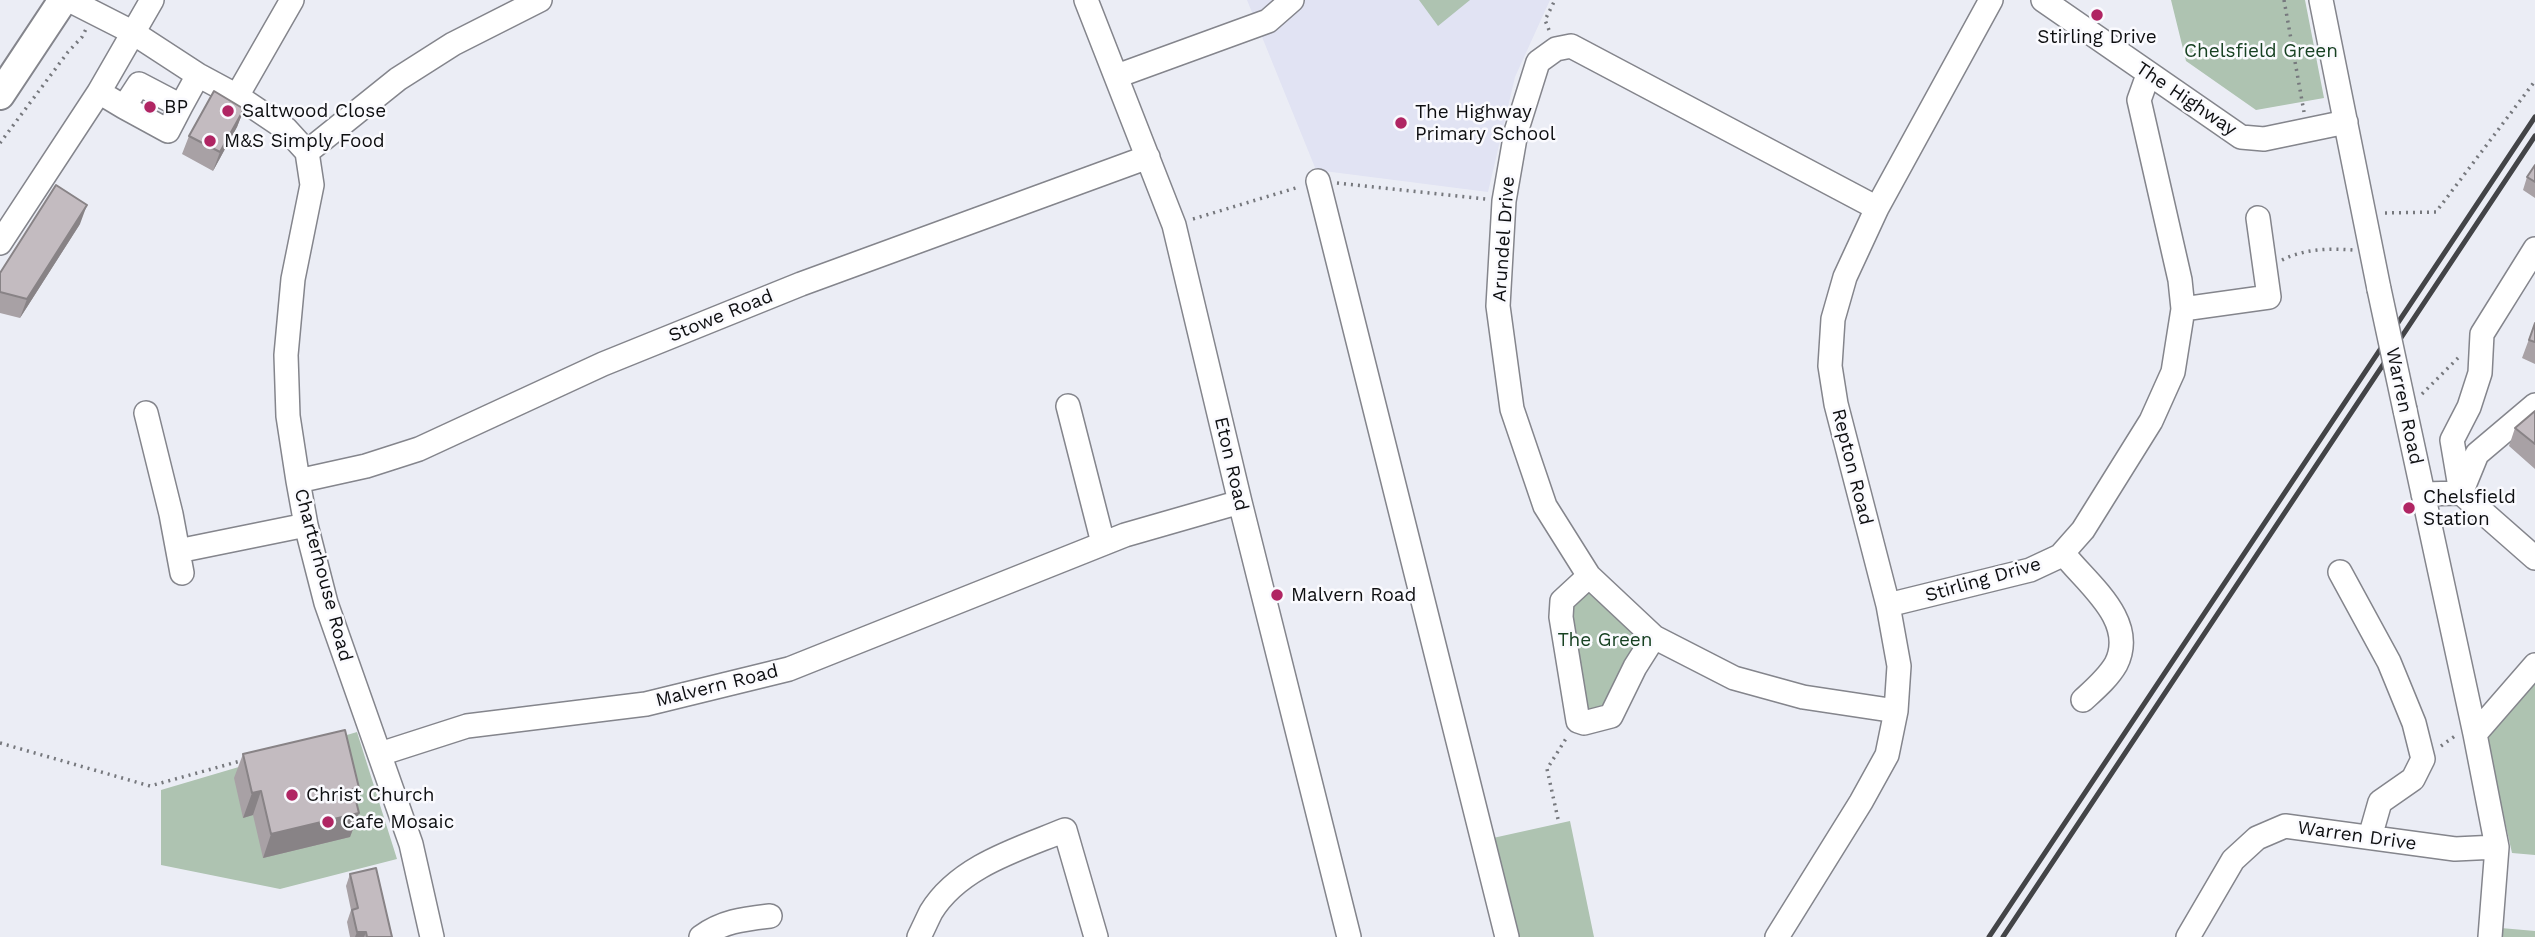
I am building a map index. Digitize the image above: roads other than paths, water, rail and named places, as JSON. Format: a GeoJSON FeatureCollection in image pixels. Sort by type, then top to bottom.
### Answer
{"type":"FeatureCollection","features":[{"type":"Feature","properties":{"kind":"main road"},"geometry":{"type":"LineString","coordinates":[[0,95],[66,0]]}},
{"type":"Feature","properties":{"kind":"street"},"geometry":{"type":"LineString","coordinates":[[66,0],[132,32],[198,75],[237,96],[286,129],[307,152],[398,79],[453,44],[540,0]]}},
{"type":"Feature","properties":{"kind":"street"},"geometry":{"type":"LineString","coordinates":[[0,243],[99,92],[152,0]]}},
{"type":"Feature","properties":{"kind":"street"},"geometry":{"type":"LineString","coordinates":[[237,96],[292,0]]}},
{"type":"Feature","properties":{"kind":"street","name":"Eton Road"},"geometry":{"type":"LineString","coordinates":[[1086,0],[1174,225],[1349,937]]}},
{"type":"Feature","properties":{"kind":"street"},"geometry":{"type":"LineString","coordinates":[[1117,76],[1268,21],[1292,0]]}},
{"type":"Feature","properties":{"kind":"street","name":"Repton Road"},"geometry":{"type":"LineString","coordinates":[[1777,937],[1887,755],[1896,711],[1899,666],[1888,605],[1836,404],[1830,366],[1833,319],[1845,277],[1877,208],[1992,0]]}},
{"type":"Feature","properties":{"kind":"street","name":"The Highway"},"geometry":{"type":"LineString","coordinates":[[2043,0],[2241,137],[2264,139],[2346,122]]}},
{"type":"Feature","properties":{"kind":"street","name":"Warren Road"},"geometry":{"type":"LineString","coordinates":[[2321,0],[2497,847],[2490,937]]}},
{"type":"Feature","properties":{"kind":"street","name":"Arundel Drive"},"geometry":{"type":"LineString","coordinates":[[1877,208],[1571,46],[1556,49],[1538,62],[1516,132],[1504,201],[1498,306],[1512,410],[1516,422],[1545,506],[1589,576],[1654,637],[1734,678],[1803,698],[1896,711]]}},
{"type":"Feature","properties":{"kind":"street"},"geometry":{"type":"LineString","coordinates":[[99,92],[124,107],[139,84],[181,106],[198,75]]}},
{"type":"Feature","properties":{"kind":"street","name":"Stirling Drive"},"geometry":{"type":"LineString","coordinates":[[1888,605],[2030,570],[2063,553],[2083,530],[2151,421],[2173,372],[2183,309],[2180,280],[2139,100],[2148,75]]}},
{"type":"Feature","properties":{"kind":"street","name":"Charterhouse Road"},"geometry":{"type":"LineString","coordinates":[[307,152],[313,185],[293,279],[286,355],[288,416],[298,481],[326,603],[411,845],[432,937]]}},
{"type":"Feature","properties":{"kind":"street","name":"Stowe Road"},"geometry":{"type":"LineString","coordinates":[[298,481],[366,466],[419,449],[603,364],[788,289],[1148,157]]}},
{"type":"Feature","properties":{"kind":"street"},"geometry":{"type":"LineString","coordinates":[[1318,181],[1507,937]]}},
{"type":"Feature","properties":{"kind":"street"},"geometry":{"type":"LineString","coordinates":[[2183,309],[2269,297],[2258,218]]}},
{"type":"Feature","properties":{"kind":"street"},"geometry":{"type":"LineString","coordinates":[[2535,249],[2482,334],[2480,373],[2469,407],[2452,440],[2461,493],[2535,558]]}},
{"type":"Feature","properties":{"kind":"street"},"geometry":{"type":"LineString","coordinates":[[2461,493],[2477,454],[2535,405]]}},
{"type":"Feature","properties":{"kind":"street"},"geometry":{"type":"LineString","coordinates":[[1068,406],[1104,543]]}},
{"type":"Feature","properties":{"kind":"street"},"geometry":{"type":"LineString","coordinates":[[146,413],[180,562],[306,525]]}},
{"type":"Feature","properties":{"kind":"street"},"geometry":{"type":"LineString","coordinates":[[2423,494],[2461,493]]}},
{"type":"Feature","properties":{"kind":"street","name":"Malvern Road"},"geometry":{"type":"LineString","coordinates":[[380,754],[467,726],[646,704],[789,668],[1125,535],[1240,502]]}},
{"type":"Feature","properties":{"kind":"street"},"geometry":{"type":"LineString","coordinates":[[2063,553],[2108,604],[2120,635],[2117,662],[2105,680],[2083,700]]}},
{"type":"Feature","properties":{"kind":"street"},"geometry":{"type":"LineString","coordinates":[[2340,572],[2389,662],[2414,723],[2423,759],[2413,779],[2380,802],[2370,837]]}},
{"type":"Feature","properties":{"kind":"street"},"geometry":{"type":"LineString","coordinates":[[1589,576],[1562,601],[1561,617],[1578,721],[1584,723],[1611,716],[1635,667],[1654,637]]}},
{"type":"Feature","properties":{"kind":"street"},"geometry":{"type":"LineString","coordinates":[[2474,729],[2535,664]]}},
{"type":"Feature","properties":{"kind":"street","name":"Warren Drive"},"geometry":{"type":"LineString","coordinates":[[2189,937],[2233,860],[2257,838],[2285,826],[2455,849],[2497,847]]}},
{"type":"Feature","properties":{"kind":"street"},"geometry":{"type":"LineString","coordinates":[[919,937],[932,910],[955,884],[987,863],[1065,830],[1096,937]]}},
{"type":"Feature","properties":{"kind":"street"},"geometry":{"type":"LineString","coordinates":[[701,937],[713,928],[735,920],[770,916]]}},
{"type":"Feature","properties":{"kind":"railway"},"geometry":{"type":"LineString","coordinates":[[1989,937],[2535,117]]}},
{"type":"Feature","properties":{"kind":"railway"},"geometry":{"type":"LineString","coordinates":[[2003,937],[2535,136]]}},
{"type":"Feature","properties":{"kind":"place","name":"Stirling Drive"},"geometry":{"type":"Point","coordinates":[2097,15]}},
{"type":"Feature","properties":{"kind":"place","name":"BP"},"geometry":{"type":"Point","coordinates":[150,107]}},
{"type":"Feature","properties":{"kind":"place","name":"Saltwood Close"},"geometry":{"type":"Point","coordinates":[228,111]}},
{"type":"Feature","properties":{"kind":"place","name":"The Highway Primary School"},"geometry":{"type":"Point","coordinates":[1401,123]}},
{"type":"Feature","properties":{"kind":"place","name":"M&S Simply Food"},"geometry":{"type":"Point","coordinates":[210,141]}},
{"type":"Feature","properties":{"kind":"place","name":"Chelsfield Station"},"geometry":{"type":"Point","coordinates":[2409,508]}},
{"type":"Feature","properties":{"kind":"place","name":"Malvern Road"},"geometry":{"type":"Point","coordinates":[1277,595]}},
{"type":"Feature","properties":{"kind":"place","name":"Christ Church"},"geometry":{"type":"Point","coordinates":[292,795]}},
{"type":"Feature","properties":{"kind":"place","name":"Cafe Mosaic"},"geometry":{"type":"Point","coordinates":[328,822]}},
{"type":"Feature","properties":{"kind":"park label","name":"Chelsfield Green"},"geometry":{"type":"Point","coordinates":[2261,51]}},
{"type":"Feature","properties":{"kind":"park label","name":"The Green"},"geometry":{"type":"Point","coordinates":[1605,640]}}]}
